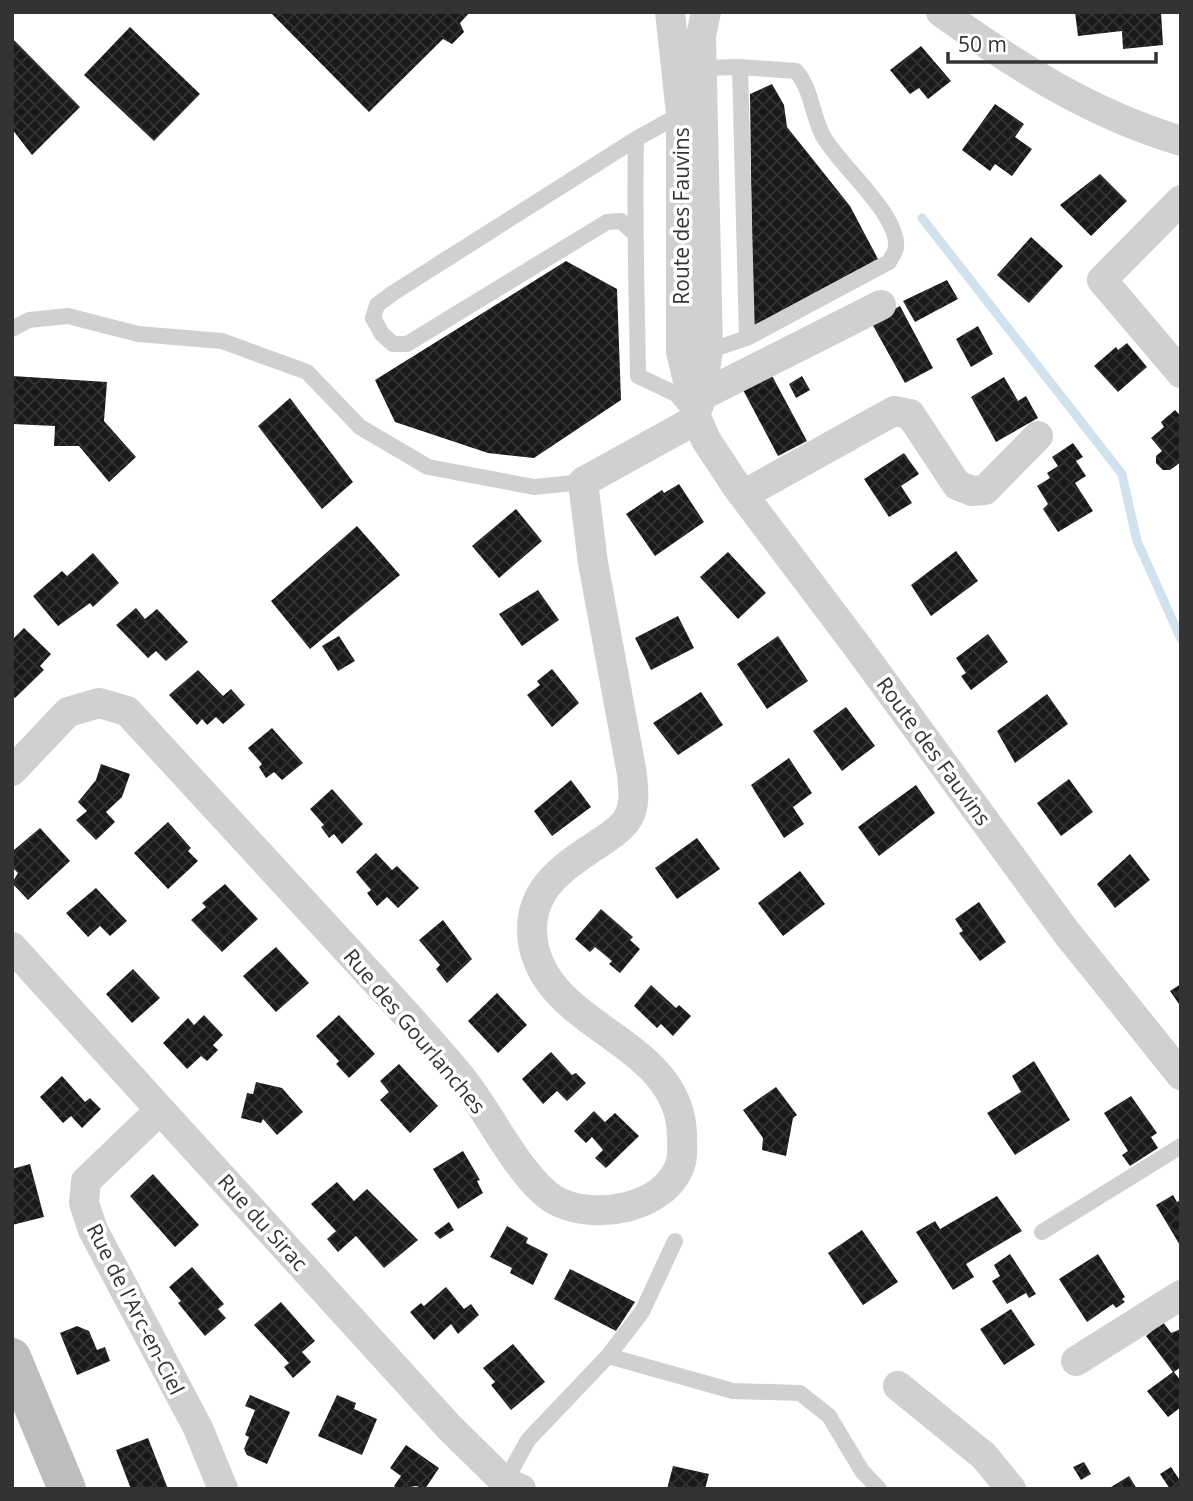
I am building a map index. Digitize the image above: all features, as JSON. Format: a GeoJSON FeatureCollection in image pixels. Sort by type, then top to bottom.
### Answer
{"type":"FeatureCollection","features":[{"type":"Feature","properties":{"kind":"street","name":"Route des Fauvins"},"geometry":{"type":"LineString","coordinates":[[670,12],[681,114],[681,352],[716,457],[1066,932],[1175,1056]]}},
{"type":"Feature","properties":{"kind":"street","name":"Route des Fauvins"},"geometry":{"type":"LineString","coordinates":[[699,408],[708,351],[701,36],[706,12]]}},
{"type":"Feature","properties":{"kind":"street"},"geometry":{"type":"LineString","coordinates":[[941,12],[1022,70],[1078,101],[1135,127],[1181,141]]}},
{"type":"Feature","properties":{"kind":"street"},"geometry":{"type":"LineString","coordinates":[[1181,200],[1102,280],[1181,373]]}},
{"type":"Feature","properties":{"kind":"street"},"geometry":{"type":"LineString","coordinates":[[583,482],[699,408],[881,305]]}},
{"type":"Feature","properties":{"kind":"street"},"geometry":{"type":"LineString","coordinates":[[743,495],[894,411],[909,414],[957,485],[972,491],[985,490],[1038,436]]}},
{"type":"Feature","properties":{"kind":"street","name":"Rue des Gourlanches"},"geometry":{"type":"LineString","coordinates":[[12,771],[68,712],[99,704],[127,711],[464,1081],[534,1181],[552,1198],[574,1208],[598,1210],[643,1201],[663,1190],[681,1161],[682,1120],[674,1097],[648,1062],[565,1001],[542,971],[533,946],[536,902],[546,886],[562,869],[615,832],[627,820],[634,802],[632,774],[593,563],[583,482]]}},
{"type":"Feature","properties":{"kind":"street","name":"Rue du Sirac"},"geometry":{"type":"LineString","coordinates":[[12,947],[449,1427],[509,1487]]}},
{"type":"Feature","properties":{"kind":"street","name":"Rue de l'Arc-en-Ciel"},"geometry":{"type":"LineString","coordinates":[[159,1111],[86,1181],[84,1203],[93,1230],[198,1428],[223,1489]]}},
{"type":"Feature","properties":{"kind":"street"},"geometry":{"type":"LineString","coordinates":[[1076,1361],[1181,1295]]}},
{"type":"Feature","properties":{"kind":"street"},"geometry":{"type":"LineString","coordinates":[[12,1357],[67,1489]]}},
{"type":"Feature","properties":{"kind":"street"},"geometry":{"type":"LineString","coordinates":[[898,1386],[984,1456],[1011,1489]]}},
{"type":"Feature","properties":{"kind":"lane"},"geometry":{"type":"LineString","coordinates":[[740,67],[747,338]]}},
{"type":"Feature","properties":{"kind":"lane"},"geometry":{"type":"LineString","coordinates":[[682,155],[694,175],[694,329],[698,341],[708,351],[747,338],[889,262],[896,250],[895,234],[881,211],[823,135],[804,81],[796,71],[740,67],[702,68]]}},
{"type":"Feature","properties":{"kind":"lane"},"geometry":{"type":"LineString","coordinates":[[633,232],[621,221],[607,222],[407,344],[393,344],[382,334],[373,318],[377,305],[393,293],[636,139],[681,114]]}},
{"type":"Feature","properties":{"kind":"lane"},"geometry":{"type":"LineString","coordinates":[[636,139],[633,232],[637,258],[638,376],[699,408]]}},
{"type":"Feature","properties":{"kind":"lane"},"geometry":{"type":"LineString","coordinates":[[12,329],[29,320],[68,316],[138,334],[222,341],[307,372],[360,427],[428,467],[534,486],[583,482]]}},
{"type":"Feature","properties":{"kind":"lane"},"geometry":{"type":"LineString","coordinates":[[1042,1232],[1181,1146]]}},
{"type":"Feature","properties":{"kind":"lane"},"geometry":{"type":"LineString","coordinates":[[509,1487],[528,1440],[608,1356],[642,1312],[675,1241]]}},
{"type":"Feature","properties":{"kind":"lane"},"geometry":{"type":"LineString","coordinates":[[608,1356],[733,1391],[800,1392],[829,1416],[862,1471],[879,1489]]}},
{"type":"Feature","properties":{"kind":"building"},"geometry":{"type":"Polygon","coordinates":[[[270,12],[470,12],[460,23],[464,32],[452,44],[443,39],[369,112],[270,12]]]}},
{"type":"Feature","properties":{"kind":"building"},"geometry":{"type":"Polygon","coordinates":[[[1075,12],[1161,12],[1163,45],[1123,49],[1122,31],[1078,36],[1075,12]]]}},
{"type":"Feature","properties":{"kind":"building"},"geometry":{"type":"Polygon","coordinates":[[[130,27],[200,94],[154,141],[84,75],[130,27]]]}},
{"type":"Feature","properties":{"kind":"building"},"geometry":{"type":"Polygon","coordinates":[[[12,38],[80,107],[32,155],[12,129],[12,38]]]}},
{"type":"Feature","properties":{"kind":"building"},"geometry":{"type":"Polygon","coordinates":[[[921,46],[951,81],[928,99],[919,88],[910,94],[890,70],[921,46]]]}},
{"type":"Feature","properties":{"kind":"building"},"geometry":{"type":"Polygon","coordinates":[[[772,84],[784,105],[787,127],[850,206],[878,259],[753,326],[750,94],[772,84]]]}},
{"type":"Feature","properties":{"kind":"building"},"geometry":{"type":"Polygon","coordinates":[[[995,104],[1024,124],[1015,137],[1032,149],[1012,176],[995,164],[990,171],[962,150],[995,104]]]}},
{"type":"Feature","properties":{"kind":"building"},"geometry":{"type":"Polygon","coordinates":[[[1100,174],[1127,201],[1091,236],[1060,205],[1100,174]]]}},
{"type":"Feature","properties":{"kind":"building"},"geometry":{"type":"Polygon","coordinates":[[[1031,237],[1063,266],[1029,303],[997,275],[1031,237]]]}},
{"type":"Feature","properties":{"kind":"building"},"geometry":{"type":"Polygon","coordinates":[[[566,261],[617,289],[621,400],[534,458],[488,453],[395,422],[375,380],[566,261]]]}},
{"type":"Feature","properties":{"kind":"building"},"geometry":{"type":"Polygon","coordinates":[[[947,280],[958,299],[915,322],[903,301],[947,280]]]}},
{"type":"Feature","properties":{"kind":"building"},"geometry":{"type":"Polygon","coordinates":[[[900,306],[933,368],[905,383],[871,322],[900,306]]]}},
{"type":"Feature","properties":{"kind":"building"},"geometry":{"type":"Polygon","coordinates":[[[978,326],[993,354],[971,367],[956,339],[978,326]]]}},
{"type":"Feature","properties":{"kind":"building"},"geometry":{"type":"Polygon","coordinates":[[[1127,343],[1147,367],[1118,392],[1094,366],[1116,347],[1118,350],[1127,343]]]}},
{"type":"Feature","properties":{"kind":"building"},"geometry":{"type":"Polygon","coordinates":[[[770,372],[807,441],[778,456],[742,388],[770,372]]]}},
{"type":"Feature","properties":{"kind":"building"},"geometry":{"type":"Polygon","coordinates":[[[12,376],[107,382],[104,421],[136,457],[109,482],[79,446],[54,446],[55,426],[12,424],[12,376]]]}},
{"type":"Feature","properties":{"kind":"building"},"geometry":{"type":"Polygon","coordinates":[[[802,376],[810,390],[796,398],[789,384],[802,376]]]}},
{"type":"Feature","properties":{"kind":"building"},"geometry":{"type":"Polygon","coordinates":[[[1004,377],[1018,401],[1026,396],[1038,418],[996,442],[971,397],[1004,377]]]}},
{"type":"Feature","properties":{"kind":"building"},"geometry":{"type":"Polygon","coordinates":[[[290,398],[353,482],[322,509],[258,426],[290,398]]]}},
{"type":"Feature","properties":{"kind":"building"},"geometry":{"type":"Polygon","coordinates":[[[1175,410],[1181,416],[1181,462],[1170,470],[1163,470],[1156,463],[1156,456],[1162,451],[1151,438],[1164,427],[1161,422],[1175,410]]]}},
{"type":"Feature","properties":{"kind":"building"},"geometry":{"type":"Polygon","coordinates":[[[1073,443],[1083,457],[1076,461],[1086,476],[1075,483],[1093,511],[1058,532],[1043,509],[1048,504],[1037,486],[1050,478],[1047,473],[1058,466],[1052,457],[1073,443]]]}},
{"type":"Feature","properties":{"kind":"building"},"geometry":{"type":"Polygon","coordinates":[[[904,453],[919,474],[901,486],[912,503],[889,517],[864,479],[904,453]]]}},
{"type":"Feature","properties":{"kind":"building"},"geometry":{"type":"Polygon","coordinates":[[[679,484],[704,522],[655,556],[626,514],[662,490],[664,493],[679,484]]]}},
{"type":"Feature","properties":{"kind":"building"},"geometry":{"type":"Polygon","coordinates":[[[516,509],[542,541],[499,578],[472,546],[516,509]]]}},
{"type":"Feature","properties":{"kind":"building"},"geometry":{"type":"Polygon","coordinates":[[[357,526],[400,575],[310,649],[271,601],[357,526]]]}},
{"type":"Feature","properties":{"kind":"building"},"geometry":{"type":"Polygon","coordinates":[[[956,551],[978,581],[931,616],[911,585],[956,551]]]}},
{"type":"Feature","properties":{"kind":"building"},"geometry":{"type":"Polygon","coordinates":[[[728,552],[766,593],[738,619],[700,577],[728,552]]]}},
{"type":"Feature","properties":{"kind":"building"},"geometry":{"type":"Polygon","coordinates":[[[93,553],[119,583],[93,607],[90,603],[58,626],[33,596],[62,571],[67,576],[93,553]]]}},
{"type":"Feature","properties":{"kind":"building"},"geometry":{"type":"Polygon","coordinates":[[[538,590],[559,620],[522,646],[499,614],[538,590]]]}},
{"type":"Feature","properties":{"kind":"building"},"geometry":{"type":"Polygon","coordinates":[[[136,608],[145,619],[157,609],[188,642],[166,661],[156,651],[148,658],[116,625],[136,608]]]}},
{"type":"Feature","properties":{"kind":"building"},"geometry":{"type":"Polygon","coordinates":[[[678,616],[694,648],[651,670],[635,638],[678,616]]]}},
{"type":"Feature","properties":{"kind":"building"},"geometry":{"type":"Polygon","coordinates":[[[24,628],[51,654],[40,666],[44,670],[15,698],[12,695],[12,640],[24,628]]]}},
{"type":"Feature","properties":{"kind":"building"},"geometry":{"type":"Polygon","coordinates":[[[988,634],[1008,662],[971,690],[961,676],[966,673],[956,658],[988,634]]]}},
{"type":"Feature","properties":{"kind":"building"},"geometry":{"type":"Polygon","coordinates":[[[339,636],[355,661],[338,671],[322,646],[339,636]]]}},
{"type":"Feature","properties":{"kind":"building"},"geometry":{"type":"Polygon","coordinates":[[[778,636],[808,681],[767,709],[737,664],[778,636]]]}},
{"type":"Feature","properties":{"kind":"building"},"geometry":{"type":"Polygon","coordinates":[[[552,669],[579,703],[552,727],[527,695],[540,685],[537,681],[552,669]]]}},
{"type":"Feature","properties":{"kind":"building"},"geometry":{"type":"Polygon","coordinates":[[[198,670],[223,696],[231,689],[245,705],[223,724],[216,717],[207,725],[202,719],[197,725],[169,695],[198,670]]]}},
{"type":"Feature","properties":{"kind":"building"},"geometry":{"type":"Polygon","coordinates":[[[701,692],[723,725],[678,755],[653,723],[701,692]]]}},
{"type":"Feature","properties":{"kind":"building"},"geometry":{"type":"Polygon","coordinates":[[[1047,694],[1068,724],[1015,763],[997,731],[1047,694]]]}},
{"type":"Feature","properties":{"kind":"building"},"geometry":{"type":"Polygon","coordinates":[[[846,707],[875,746],[842,771],[813,731],[846,707]]]}},
{"type":"Feature","properties":{"kind":"building"},"geometry":{"type":"Polygon","coordinates":[[[272,728],[303,763],[282,780],[274,772],[266,778],[259,767],[262,764],[248,748],[272,728]]]}},
{"type":"Feature","properties":{"kind":"building"},"geometry":{"type":"Polygon","coordinates":[[[789,758],[812,793],[793,807],[804,824],[784,838],[751,785],[789,758]]]}},
{"type":"Feature","properties":{"kind":"building"},"geometry":{"type":"Polygon","coordinates":[[[101,764],[130,774],[122,797],[106,812],[115,822],[96,840],[76,820],[87,811],[78,802],[96,780],[101,764]]]}},
{"type":"Feature","properties":{"kind":"building"},"geometry":{"type":"Polygon","coordinates":[[[1069,779],[1093,812],[1061,836],[1037,803],[1069,779]]]}},
{"type":"Feature","properties":{"kind":"building"},"geometry":{"type":"Polygon","coordinates":[[[571,780],[591,807],[552,836],[534,811],[571,780]]]}},
{"type":"Feature","properties":{"kind":"building"},"geometry":{"type":"Polygon","coordinates":[[[916,785],[935,813],[879,856],[858,827],[916,785]]]}},
{"type":"Feature","properties":{"kind":"building"},"geometry":{"type":"Polygon","coordinates":[[[332,789],[363,824],[342,844],[334,834],[329,838],[321,827],[324,825],[310,809],[332,789]]]}},
{"type":"Feature","properties":{"kind":"building"},"geometry":{"type":"Polygon","coordinates":[[[168,822],[191,848],[188,851],[198,861],[168,889],[134,853],[168,822]]]}},
{"type":"Feature","properties":{"kind":"building"},"geometry":{"type":"Polygon","coordinates":[[[40,828],[70,861],[28,900],[12,883],[18,873],[12,867],[12,848],[14,850],[40,828]]]}},
{"type":"Feature","properties":{"kind":"building"},"geometry":{"type":"Polygon","coordinates":[[[697,838],[720,869],[677,899],[655,868],[697,838]]]}},
{"type":"Feature","properties":{"kind":"building"},"geometry":{"type":"Polygon","coordinates":[[[376,853],[392,870],[397,866],[419,888],[398,908],[387,897],[377,906],[367,893],[371,890],[356,872],[376,853]]]}},
{"type":"Feature","properties":{"kind":"building"},"geometry":{"type":"Polygon","coordinates":[[[1130,854],[1150,880],[1115,908],[1097,884],[1130,854]]]}},
{"type":"Feature","properties":{"kind":"building"},"geometry":{"type":"Polygon","coordinates":[[[800,871],[825,904],[783,936],[758,903],[800,871]]]}},
{"type":"Feature","properties":{"kind":"building"},"geometry":{"type":"Polygon","coordinates":[[[225,884],[258,919],[222,952],[191,920],[206,907],[202,903],[225,884]]]}},
{"type":"Feature","properties":{"kind":"building"},"geometry":{"type":"Polygon","coordinates":[[[96,888],[127,921],[110,936],[100,926],[88,937],[66,913],[96,888]]]}},
{"type":"Feature","properties":{"kind":"building"},"geometry":{"type":"Polygon","coordinates":[[[979,902],[1006,942],[980,961],[959,933],[963,931],[955,919],[979,902]]]}},
{"type":"Feature","properties":{"kind":"building"},"geometry":{"type":"Polygon","coordinates":[[[601,909],[633,937],[630,940],[640,949],[620,973],[609,964],[612,961],[595,947],[590,952],[575,939],[601,909]]]}},
{"type":"Feature","properties":{"kind":"building"},"geometry":{"type":"Polygon","coordinates":[[[443,920],[472,959],[447,983],[436,969],[440,965],[419,940],[443,920]]]}},
{"type":"Feature","properties":{"kind":"building"},"geometry":{"type":"Polygon","coordinates":[[[276,947],[309,983],[276,1012],[243,976],[276,947]]]}},
{"type":"Feature","properties":{"kind":"building"},"geometry":{"type":"Polygon","coordinates":[[[133,969],[160,998],[132,1023],[106,994],[133,969]]]}},
{"type":"Feature","properties":{"kind":"building"},"geometry":{"type":"Polygon","coordinates":[[[1181,984],[1181,1007],[1170,991],[1181,984]]]}},
{"type":"Feature","properties":{"kind":"building"},"geometry":{"type":"Polygon","coordinates":[[[651,985],[676,1008],[679,1005],[691,1016],[673,1036],[661,1024],[657,1028],[634,1006],[651,985]]]}},
{"type":"Feature","properties":{"kind":"building"},"geometry":{"type":"Polygon","coordinates":[[[497,993],[527,1025],[498,1053],[468,1021],[497,993]]]}},
{"type":"Feature","properties":{"kind":"building"},"geometry":{"type":"Polygon","coordinates":[[[204,1015],[223,1035],[213,1045],[218,1050],[207,1061],[201,1056],[187,1069],[163,1043],[188,1018],[194,1025],[204,1015]]]}},
{"type":"Feature","properties":{"kind":"building"},"geometry":{"type":"Polygon","coordinates":[[[339,1015],[375,1054],[349,1078],[336,1064],[339,1061],[316,1036],[339,1015]]]}},
{"type":"Feature","properties":{"kind":"building"},"geometry":{"type":"Polygon","coordinates":[[[551,1052],[572,1075],[576,1073],[586,1083],[567,1101],[557,1091],[543,1104],[522,1079],[551,1052]]]}},
{"type":"Feature","properties":{"kind":"building"},"geometry":{"type":"Polygon","coordinates":[[[1034,1061],[1070,1120],[1015,1155],[987,1113],[1021,1092],[1012,1076],[1034,1061]]]}},
{"type":"Feature","properties":{"kind":"building"},"geometry":{"type":"Polygon","coordinates":[[[399,1064],[438,1106],[410,1133],[380,1100],[389,1092],[380,1081],[399,1064]]]}},
{"type":"Feature","properties":{"kind":"building"},"geometry":{"type":"Polygon","coordinates":[[[62,1076],[85,1102],[90,1098],[101,1109],[82,1128],[71,1116],[63,1123],[40,1097],[62,1076]]]}},
{"type":"Feature","properties":{"kind":"building"},"geometry":{"type":"Polygon","coordinates":[[[256,1082],[282,1088],[303,1112],[277,1135],[263,1119],[261,1123],[241,1118],[247,1093],[253,1094],[256,1082]]]}},
{"type":"Feature","properties":{"kind":"building"},"geometry":{"type":"Polygon","coordinates":[[[776,1087],[797,1115],[793,1118],[786,1156],[762,1150],[763,1138],[743,1110],[776,1087]]]}},
{"type":"Feature","properties":{"kind":"building"},"geometry":{"type":"Polygon","coordinates":[[[1131,1096],[1157,1133],[1151,1137],[1158,1148],[1130,1166],[1122,1155],[1128,1151],[1104,1113],[1131,1096]]]}},
{"type":"Feature","properties":{"kind":"building"},"geometry":{"type":"Polygon","coordinates":[[[594,1111],[605,1122],[615,1113],[639,1136],[606,1168],[595,1158],[603,1150],[592,1137],[586,1143],[574,1131],[594,1111]]]}},
{"type":"Feature","properties":{"kind":"building"},"geometry":{"type":"Polygon","coordinates":[[[463,1151],[480,1180],[477,1181],[483,1193],[458,1209],[433,1169],[463,1151]]]}},
{"type":"Feature","properties":{"kind":"building"},"geometry":{"type":"Polygon","coordinates":[[[30,1164],[44,1217],[12,1225],[12,1169],[30,1164]]]}},
{"type":"Feature","properties":{"kind":"building"},"geometry":{"type":"Polygon","coordinates":[[[153,1174],[199,1225],[175,1247],[130,1196],[153,1174]]]}},
{"type":"Feature","properties":{"kind":"building"},"geometry":{"type":"Polygon","coordinates":[[[337,1182],[354,1201],[367,1189],[418,1240],[384,1268],[356,1236],[338,1252],[327,1239],[336,1231],[311,1204],[337,1182]]]}},
{"type":"Feature","properties":{"kind":"building"},"geometry":{"type":"Polygon","coordinates":[[[1173,1195],[1177,1202],[1181,1200],[1181,1247],[1156,1205],[1173,1195]]]}},
{"type":"Feature","properties":{"kind":"building"},"geometry":{"type":"Polygon","coordinates":[[[997,1196],[1022,1231],[966,1264],[974,1277],[953,1290],[916,1232],[935,1221],[940,1229],[997,1196]]]}},
{"type":"Feature","properties":{"kind":"building"},"geometry":{"type":"Polygon","coordinates":[[[449,1222],[454,1230],[440,1239],[434,1233],[449,1222]]]}},
{"type":"Feature","properties":{"kind":"building"},"geometry":{"type":"Polygon","coordinates":[[[507,1226],[528,1238],[526,1243],[548,1254],[533,1285],[510,1273],[512,1268],[490,1257],[507,1226]]]}},
{"type":"Feature","properties":{"kind":"building"},"geometry":{"type":"Polygon","coordinates":[[[862,1230],[898,1282],[863,1305],[828,1253],[862,1230]]]}},
{"type":"Feature","properties":{"kind":"building"},"geometry":{"type":"Polygon","coordinates":[[[1010,1254],[1036,1294],[1029,1298],[1026,1293],[1007,1304],[992,1281],[1000,1276],[994,1265],[1010,1254]]]}},
{"type":"Feature","properties":{"kind":"building"},"geometry":{"type":"Polygon","coordinates":[[[1098,1254],[1125,1297],[1122,1299],[1125,1302],[1116,1308],[1113,1304],[1087,1322],[1059,1279],[1098,1254]]]}},
{"type":"Feature","properties":{"kind":"building"},"geometry":{"type":"Polygon","coordinates":[[[192,1267],[224,1304],[218,1309],[226,1318],[205,1336],[178,1303],[181,1301],[169,1287],[192,1267]]]}},
{"type":"Feature","properties":{"kind":"building"},"geometry":{"type":"Polygon","coordinates":[[[570,1269],[635,1302],[616,1331],[554,1299],[570,1269]]]}},
{"type":"Feature","properties":{"kind":"building"},"geometry":{"type":"Polygon","coordinates":[[[446,1287],[464,1309],[471,1304],[479,1315],[458,1334],[451,1324],[434,1340],[410,1312],[421,1303],[424,1306],[446,1287]]]}},
{"type":"Feature","properties":{"kind":"building"},"geometry":{"type":"Polygon","coordinates":[[[281,1302],[315,1341],[302,1352],[311,1362],[293,1378],[284,1367],[289,1363],[254,1325],[281,1302]]]}},
{"type":"Feature","properties":{"kind":"building"},"geometry":{"type":"Polygon","coordinates":[[[1011,1309],[1035,1345],[1004,1365],[980,1329],[1011,1309]]]}},
{"type":"Feature","properties":{"kind":"building"},"geometry":{"type":"Polygon","coordinates":[[[1163,1322],[1171,1333],[1181,1329],[1181,1367],[1174,1372],[1181,1381],[1181,1407],[1168,1417],[1147,1391],[1173,1372],[1146,1336],[1163,1322]]]}},
{"type":"Feature","properties":{"kind":"building"},"geometry":{"type":"Polygon","coordinates":[[[77,1326],[89,1331],[97,1350],[105,1347],[110,1361],[77,1375],[60,1333],[77,1326]]]}},
{"type":"Feature","properties":{"kind":"building"},"geometry":{"type":"Polygon","coordinates":[[[513,1344],[545,1382],[511,1410],[491,1385],[495,1382],[483,1368],[513,1344]]]}},
{"type":"Feature","properties":{"kind":"building"},"geometry":{"type":"Polygon","coordinates":[[[250,1395],[290,1412],[267,1464],[247,1455],[244,1449],[249,1437],[245,1435],[255,1410],[245,1406],[250,1395]]]}},
{"type":"Feature","properties":{"kind":"building"},"geometry":{"type":"Polygon","coordinates":[[[337,1395],[356,1403],[354,1409],[377,1419],[362,1455],[318,1436],[337,1395]]]}},
{"type":"Feature","properties":{"kind":"building"},"geometry":{"type":"Polygon","coordinates":[[[148,1438],[168,1489],[131,1489],[116,1450],[148,1438]]]}},
{"type":"Feature","properties":{"kind":"building"},"geometry":{"type":"Polygon","coordinates":[[[406,1445],[439,1468],[425,1489],[416,1486],[398,1489],[394,1486],[401,1476],[390,1468],[406,1445]]]}},
{"type":"Feature","properties":{"kind":"building"},"geometry":{"type":"Polygon","coordinates":[[[1084,1462],[1091,1474],[1081,1480],[1073,1467],[1084,1462]]]}},
{"type":"Feature","properties":{"kind":"building"},"geometry":{"type":"Polygon","coordinates":[[[673,1466],[709,1474],[705,1489],[667,1489],[673,1466]]]}},
{"type":"Feature","properties":{"kind":"building"},"geometry":{"type":"Polygon","coordinates":[[[1171,1467],[1181,1482],[1178,1489],[1170,1489],[1160,1474],[1171,1467]]]}},
{"type":"Feature","properties":{"kind":"building"},"geometry":{"type":"Polygon","coordinates":[[[1129,1476],[1137,1489],[1108,1489],[1129,1476]]]}},
{"type":"Feature","properties":{"kind":"waterway"},"geometry":{"type":"LineString","coordinates":[[922,218],[1122,474],[1137,541],[1181,639]]}}]}
